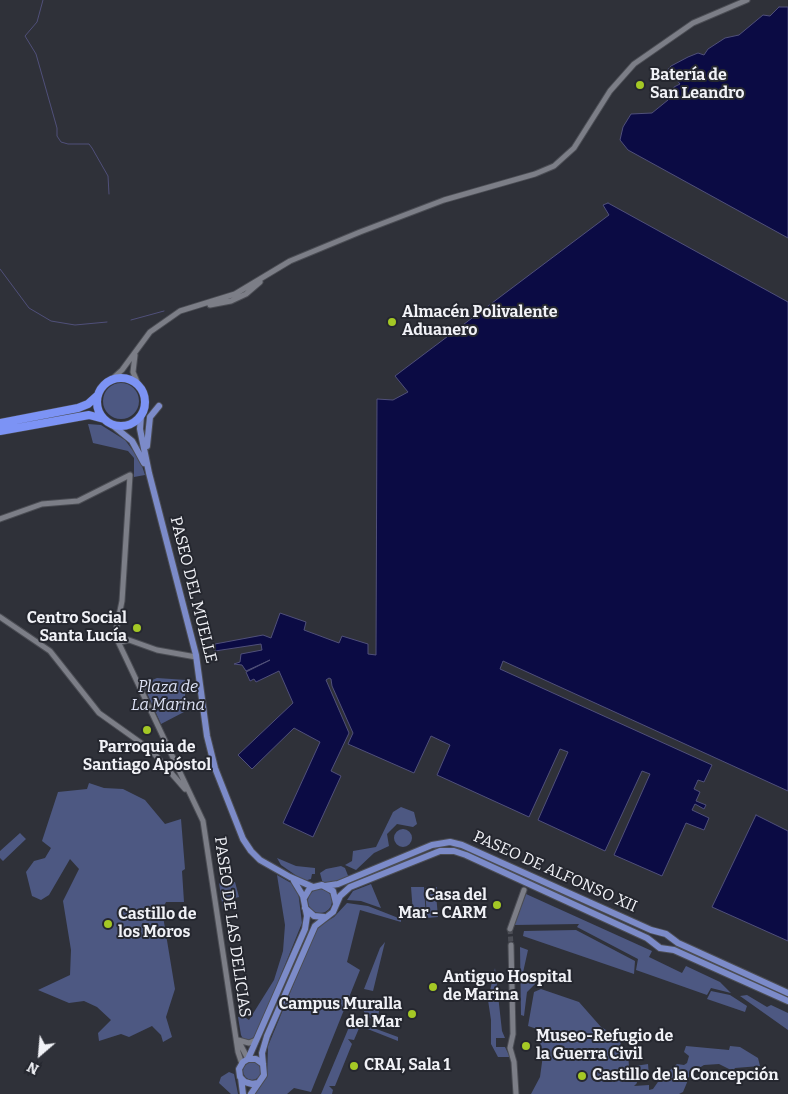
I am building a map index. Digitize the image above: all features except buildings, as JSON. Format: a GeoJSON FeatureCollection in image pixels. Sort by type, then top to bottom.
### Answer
{"type":"FeatureCollection","features":[{"type":"Feature","properties":{"kind":"highway"},"geometry":{"type":"LineString","coordinates":[[0,423],[78,408],[88,404],[98,395],[103,385],[112,379],[126,378],[138,384],[145,398],[145,406],[141,416],[128,425],[89,415],[0,431]]}},
{"type":"Feature","properties":{"kind":"highway"},"geometry":{"type":"LineString","coordinates":[[98,395],[98,409],[108,421]]}},
{"type":"Feature","properties":{"kind":"main road"},"geometry":{"type":"LineString","coordinates":[[147,460],[149,421],[151,414],[158,406]]}},
{"type":"Feature","properties":{"kind":"main road"},"geometry":{"type":"LineString","coordinates":[[141,416],[140,428],[149,473]]}},
{"type":"Feature","properties":{"kind":"main road"},"geometry":{"type":"LineString","coordinates":[[108,421],[132,441],[149,473]]}},
{"type":"Feature","properties":{"kind":"main road","name":"PASEO DEL MUELLE"},"geometry":{"type":"LineString","coordinates":[[149,473],[196,657],[210,750],[238,828],[246,844],[255,855],[287,875],[312,887]]}},
{"type":"Feature","properties":{"kind":"main road","name":"PASEO DE ALFONSO XII"},"geometry":{"type":"LineString","coordinates":[[325,886],[338,884],[421,849],[444,842],[462,845],[669,937]]}},
{"type":"Feature","properties":{"kind":"main road","name":"PASEO DE ALFONSO XII"},"geometry":{"type":"LineString","coordinates":[[336,904],[340,896],[352,886],[444,850],[460,852],[647,938],[660,947],[674,950],[788,1001]]}},
{"type":"Feature","properties":{"kind":"main road","name":"PASEO DEL MUELLE"},"geometry":{"type":"LineString","coordinates":[[287,875],[300,888],[304,903]]}},
{"type":"Feature","properties":{"kind":"main road"},"geometry":{"type":"LineString","coordinates":[[531,886],[535,878]]}},
{"type":"Feature","properties":{"kind":"main road"},"geometry":{"type":"LineString","coordinates":[[243,1094],[239,1071],[242,1064],[248,1059],[259,1037],[304,931],[307,916],[304,903],[306,893],[312,887],[325,886],[334,893],[336,904],[310,933],[267,1036],[262,1053],[265,1073],[251,1094]]}},
{"type":"Feature","properties":{"kind":"main road"},"geometry":{"type":"LineString","coordinates":[[304,903],[314,916],[327,916]]}},
{"type":"Feature","properties":{"kind":"main road"},"geometry":{"type":"LineString","coordinates":[[660,933],[655,938],[660,947],[670,944],[669,937]]}},
{"type":"Feature","properties":{"kind":"main road"},"geometry":{"type":"LineString","coordinates":[[669,937],[678,943],[788,993]]}},
{"type":"Feature","properties":{"kind":"main road"},"geometry":{"type":"LineString","coordinates":[[248,1059],[256,1059],[263,1064]]}},
{"type":"Feature","properties":{"kind":"main road"},"geometry":{"type":"LineString","coordinates":[[240,1077],[249,1084],[258,1083]]}},
{"type":"Feature","properties":{"kind":"street"},"geometry":{"type":"LineString","coordinates":[[112,379],[122,370],[139,345],[160,323],[185,309],[228,297],[249,287],[295,258],[414,211],[540,173],[554,166],[574,148],[614,86],[634,64],[693,23],[747,0]]}},
{"type":"Feature","properties":{"kind":"street"},"geometry":{"type":"LineString","coordinates":[[185,309],[228,302],[246,294],[268,275]]}},
{"type":"Feature","properties":{"kind":"street"},"geometry":{"type":"LineString","coordinates":[[228,302],[245,292],[249,287],[257,286]]}},
{"type":"Feature","properties":{"kind":"street"},"geometry":{"type":"LineString","coordinates":[[138,384],[134,376],[133,366],[139,345]]}},
{"type":"Feature","properties":{"kind":"street","name":"PASEO DE LAS DELICIAS"},"geometry":{"type":"LineString","coordinates":[[0,518],[42,504],[78,501],[130,475],[122,600],[115,635],[120,642],[163,740],[192,797],[204,826],[235,1030],[242,1064]]}},
{"type":"Feature","properties":{"kind":"street","name":"PASEO DE LAS DELICIAS"},"geometry":{"type":"LineString","coordinates":[[0,617],[53,654],[90,702],[106,719],[147,746],[192,797]]}},
{"type":"Feature","properties":{"kind":"street"},"geometry":{"type":"LineString","coordinates":[[120,642],[129,640],[157,650],[196,657]]}},
{"type":"Feature","properties":{"kind":"street"},"geometry":{"type":"LineString","coordinates":[[520,880],[524,890]]}},
{"type":"Feature","properties":{"kind":"street"},"geometry":{"type":"LineString","coordinates":[[510,929],[524,890],[531,886]]}},
{"type":"Feature","properties":{"kind":"street"},"geometry":{"type":"LineString","coordinates":[[511,945],[513,1034],[510,1048],[514,1062],[516,1094]]}},
{"type":"Feature","properties":{"kind":"street"},"geometry":{"type":"LineString","coordinates":[[237,1040],[249,1043],[259,1037]]}},
{"type":"Feature","properties":{"kind":"street","name":"PASEO DE LAS DELICIAS"},"geometry":{"type":"LineString","coordinates":[[237,1040],[248,1059]]}},
{"type":"Feature","properties":{"kind":"green space"},"geometry":{"type":"Polygon","coordinates":[[[121,383],[128,384],[134,388],[138,394],[138,408],[134,414],[128,418],[121,419],[114,418],[108,414],[104,408],[103,401],[104,394],[108,388],[114,384],[121,383]]]}},
{"type":"Feature","properties":{"kind":"green space"},"geometry":{"type":"Polygon","coordinates":[[[88,424],[101,425],[125,440],[140,460],[145,475],[134,477],[134,458],[128,451],[93,443],[88,424]]]}},
{"type":"Feature","properties":{"kind":"green space","name":"Plaza de La Marina"},"geometry":{"type":"Polygon","coordinates":[[[157,678],[186,680],[184,712],[161,724],[143,684],[157,678]]]}},
{"type":"Feature","properties":{"kind":"green space"},"geometry":{"type":"Polygon","coordinates":[[[89,783],[104,788],[123,789],[145,800],[165,824],[181,819],[185,869],[182,871],[184,902],[166,902],[162,910],[175,989],[166,1017],[172,1037],[163,1042],[161,1035],[152,1026],[129,1037],[121,1034],[99,1041],[98,1033],[111,1020],[97,1007],[84,1001],[69,1003],[38,990],[70,975],[71,950],[63,901],[79,869],[70,859],[49,895],[41,900],[32,896],[26,872],[34,861],[45,858],[51,848],[42,841],[58,792],[87,789],[89,783]]]}},
{"type":"Feature","properties":{"kind":"green space"},"geometry":{"type":"Polygon","coordinates":[[[401,807],[414,812],[417,824],[413,827],[397,824],[387,834],[389,846],[374,853],[356,870],[345,865],[352,861],[353,851],[376,847],[393,812],[401,807]]]}},
{"type":"Feature","properties":{"kind":"green space"},"geometry":{"type":"Polygon","coordinates":[[[403,829],[409,832],[412,838],[409,844],[403,847],[397,844],[394,838],[397,832],[403,829]]]}},
{"type":"Feature","properties":{"kind":"green space"},"geometry":{"type":"Polygon","coordinates":[[[20,833],[26,839],[3,861],[0,858],[0,851],[20,833]]]}},
{"type":"Feature","properties":{"kind":"green space"},"geometry":{"type":"Polygon","coordinates":[[[277,858],[296,866],[315,868],[315,874],[312,874],[311,879],[304,881],[281,865],[277,858]]]}},
{"type":"Feature","properties":{"kind":"green space"},"geometry":{"type":"Polygon","coordinates":[[[341,866],[345,868],[349,878],[323,884],[320,873],[326,869],[341,866]]]}},
{"type":"Feature","properties":{"kind":"green space"},"geometry":{"type":"Polygon","coordinates":[[[277,875],[291,883],[298,891],[302,923],[259,1029],[254,1038],[249,1041],[243,1039],[241,1035],[238,1017],[243,1016],[249,1020],[274,980],[283,951],[285,925],[277,875]]]}},
{"type":"Feature","properties":{"kind":"green space"},"geometry":{"type":"Polygon","coordinates":[[[235,882],[239,897],[235,898],[236,905],[223,909],[219,883],[235,882]]]}},
{"type":"Feature","properties":{"kind":"green space"},"geometry":{"type":"Polygon","coordinates":[[[371,884],[381,908],[361,901],[347,900],[353,891],[371,884]]]}},
{"type":"Feature","properties":{"kind":"green space"},"geometry":{"type":"Polygon","coordinates":[[[411,887],[424,887],[426,917],[413,913],[411,887]]]}},
{"type":"Feature","properties":{"kind":"green space"},"geometry":{"type":"Polygon","coordinates":[[[437,887],[437,892],[426,894],[436,894],[438,917],[427,918],[425,888],[437,887]]]}},
{"type":"Feature","properties":{"kind":"green space"},"geometry":{"type":"Polygon","coordinates":[[[320,889],[329,892],[332,901],[329,910],[320,913],[311,910],[308,901],[311,892],[320,889]]]}},
{"type":"Feature","properties":{"kind":"green space"},"geometry":{"type":"Polygon","coordinates":[[[526,894],[652,951],[649,957],[682,973],[686,966],[720,982],[731,993],[711,988],[707,995],[636,970],[638,959],[577,927],[579,924],[514,925],[526,894]]]}},
{"type":"Feature","properties":{"kind":"green space"},"geometry":{"type":"Polygon","coordinates":[[[347,903],[368,906],[401,919],[401,922],[360,910],[347,962],[360,970],[311,1092],[294,1088],[287,1094],[255,1094],[267,1077],[268,1046],[314,935],[319,926],[334,917],[347,903]]]}},
{"type":"Feature","properties":{"kind":"green space"},"geometry":{"type":"Polygon","coordinates":[[[576,930],[635,961],[634,974],[523,936],[524,931],[576,930]]]}},
{"type":"Feature","properties":{"kind":"green space"},"geometry":{"type":"Polygon","coordinates":[[[385,942],[373,991],[364,989],[380,948],[385,942]]]}},
{"type":"Feature","properties":{"kind":"green space"},"geometry":{"type":"Polygon","coordinates":[[[520,947],[528,950],[522,977],[537,982],[527,992],[524,1016],[521,1015],[520,947]]]}},
{"type":"Feature","properties":{"kind":"green space"},"geometry":{"type":"Polygon","coordinates":[[[495,968],[502,1031],[505,1038],[496,1038],[496,1047],[505,1047],[510,1057],[498,1057],[491,1044],[491,1020],[488,1000],[495,968]]]}},
{"type":"Feature","properties":{"kind":"green space"},"geometry":{"type":"Polygon","coordinates":[[[541,989],[579,1002],[601,1027],[624,1041],[625,1043],[621,1042],[619,1050],[628,1052],[629,1067],[648,1064],[649,1076],[636,1078],[637,1083],[634,1086],[649,1085],[649,1090],[653,1089],[660,1079],[677,1064],[684,1065],[687,1063],[689,1056],[684,1052],[686,1046],[729,1050],[730,1046],[740,1047],[758,1058],[760,1066],[735,1068],[733,1071],[719,1064],[704,1065],[691,1073],[683,1092],[679,1094],[531,1094],[540,1077],[543,1055],[537,1029],[528,1026],[534,992],[541,989]]]}},
{"type":"Feature","properties":{"kind":"green space"},"geometry":{"type":"Polygon","coordinates":[[[711,991],[730,995],[747,1006],[745,1012],[707,999],[711,991]]]}},
{"type":"Feature","properties":{"kind":"green space"},"geometry":{"type":"Polygon","coordinates":[[[747,995],[767,1007],[771,1005],[788,1013],[788,1030],[740,996],[747,995]]]}},
{"type":"Feature","properties":{"kind":"green space"},"geometry":{"type":"Polygon","coordinates":[[[362,998],[376,1000],[375,1007],[380,1008],[377,1019],[370,1018],[364,1012],[362,998]]]}},
{"type":"Feature","properties":{"kind":"green space"},"geometry":{"type":"Polygon","coordinates":[[[352,1020],[398,1037],[398,1041],[360,1026],[354,1040],[348,1039],[352,1044],[335,1086],[329,1086],[333,1090],[332,1094],[321,1094],[352,1020]]]}},
{"type":"Feature","properties":{"kind":"green space"},"geometry":{"type":"Polygon","coordinates":[[[248,1062],[256,1062],[261,1067],[259,1078],[248,1080],[243,1075],[243,1067],[248,1062]]]}},
{"type":"Feature","properties":{"kind":"green space"},"geometry":{"type":"Polygon","coordinates":[[[229,1072],[234,1074],[238,1094],[231,1094],[219,1083],[221,1077],[229,1072]]]}},
{"type":"Feature","properties":{"kind":"shaded area"},"geometry":{"type":"Polygon","coordinates":[[[779,7],[788,7],[788,238],[628,150],[620,140],[623,127],[631,114],[652,113],[668,100],[670,94],[674,94],[674,87],[680,84],[676,79],[670,78],[668,69],[671,66],[698,53],[704,55],[708,49],[725,38],[739,35],[763,15],[770,16],[779,7]]]}},
{"type":"Feature","properties":{"kind":"shaded area"},"geometry":{"type":"Polygon","coordinates":[[[608,203],[788,302],[788,791],[503,661],[500,669],[712,765],[704,782],[698,780],[694,789],[700,792],[696,801],[706,805],[704,809],[695,804],[692,810],[709,818],[704,830],[686,823],[662,876],[614,855],[650,774],[642,771],[605,851],[538,820],[568,752],[560,749],[529,817],[437,775],[450,745],[431,736],[414,773],[348,744],[353,733],[329,678],[326,680],[349,733],[331,771],[341,776],[313,837],[283,823],[320,742],[294,728],[252,769],[238,755],[293,703],[279,671],[256,682],[254,679],[250,681],[246,672],[270,660],[246,671],[242,665],[234,664],[240,662],[241,654],[262,650],[261,644],[215,651],[215,644],[263,635],[271,638],[280,613],[306,622],[304,630],[339,643],[342,636],[368,644],[368,654],[376,655],[377,399],[393,400],[408,392],[395,376],[609,215],[603,205],[608,203]]]}},
{"type":"Feature","properties":{"kind":"shaded area"},"geometry":{"type":"Polygon","coordinates":[[[756,815],[788,831],[788,941],[712,907],[756,815]]]}},
{"type":"Feature","properties":{"kind":"waterway"},"geometry":{"type":"LineString","coordinates":[[43,0],[37,22],[25,36],[36,54],[57,128],[57,136],[61,142],[68,144],[89,144],[108,176],[109,194]]}},
{"type":"Feature","properties":{"kind":"waterway"},"geometry":{"type":"LineString","coordinates":[[0,269],[29,308],[51,321],[75,325],[107,322]]}},
{"type":"Feature","properties":{"kind":"waterway"},"geometry":{"type":"LineString","coordinates":[[131,320],[164,311]]}},
{"type":"Feature","properties":{"kind":"tunnel"},"geometry":{"type":"LineString","coordinates":[[510,929],[511,945]]}},
{"type":"Feature","properties":{"kind":"place","name":"Batería de San Leandro"},"geometry":{"type":"Point","coordinates":[640,85]}},
{"type":"Feature","properties":{"kind":"place","name":"Almacén Polivalente Aduanero"},"geometry":{"type":"Point","coordinates":[392,322]}},
{"type":"Feature","properties":{"kind":"place","name":"Centro Social Santa Lucía"},"geometry":{"type":"Point","coordinates":[137,628]}},
{"type":"Feature","properties":{"kind":"place","name":"Parroquia de Santiago Apóstol"},"geometry":{"type":"Point","coordinates":[147,730]}},
{"type":"Feature","properties":{"kind":"place","name":"Casa del Mar - CARM"},"geometry":{"type":"Point","coordinates":[497,905]}},
{"type":"Feature","properties":{"kind":"place","name":"Castillo de los Moros"},"geometry":{"type":"Point","coordinates":[108,924]}},
{"type":"Feature","properties":{"kind":"place","name":"Antiguo Hospital de Marina"},"geometry":{"type":"Point","coordinates":[433,987]}},
{"type":"Feature","properties":{"kind":"place","name":"Campus Muralla del Mar"},"geometry":{"type":"Point","coordinates":[412,1014]}},
{"type":"Feature","properties":{"kind":"place","name":"Museo-Refugio de la Guerra Civil"},"geometry":{"type":"Point","coordinates":[526,1046]}},
{"type":"Feature","properties":{"kind":"place","name":"CRAI, Sala 1"},"geometry":{"type":"Point","coordinates":[354,1066]}},
{"type":"Feature","properties":{"kind":"place","name":"Castillo de la Concepción"},"geometry":{"type":"Point","coordinates":[582,1076]}}]}
